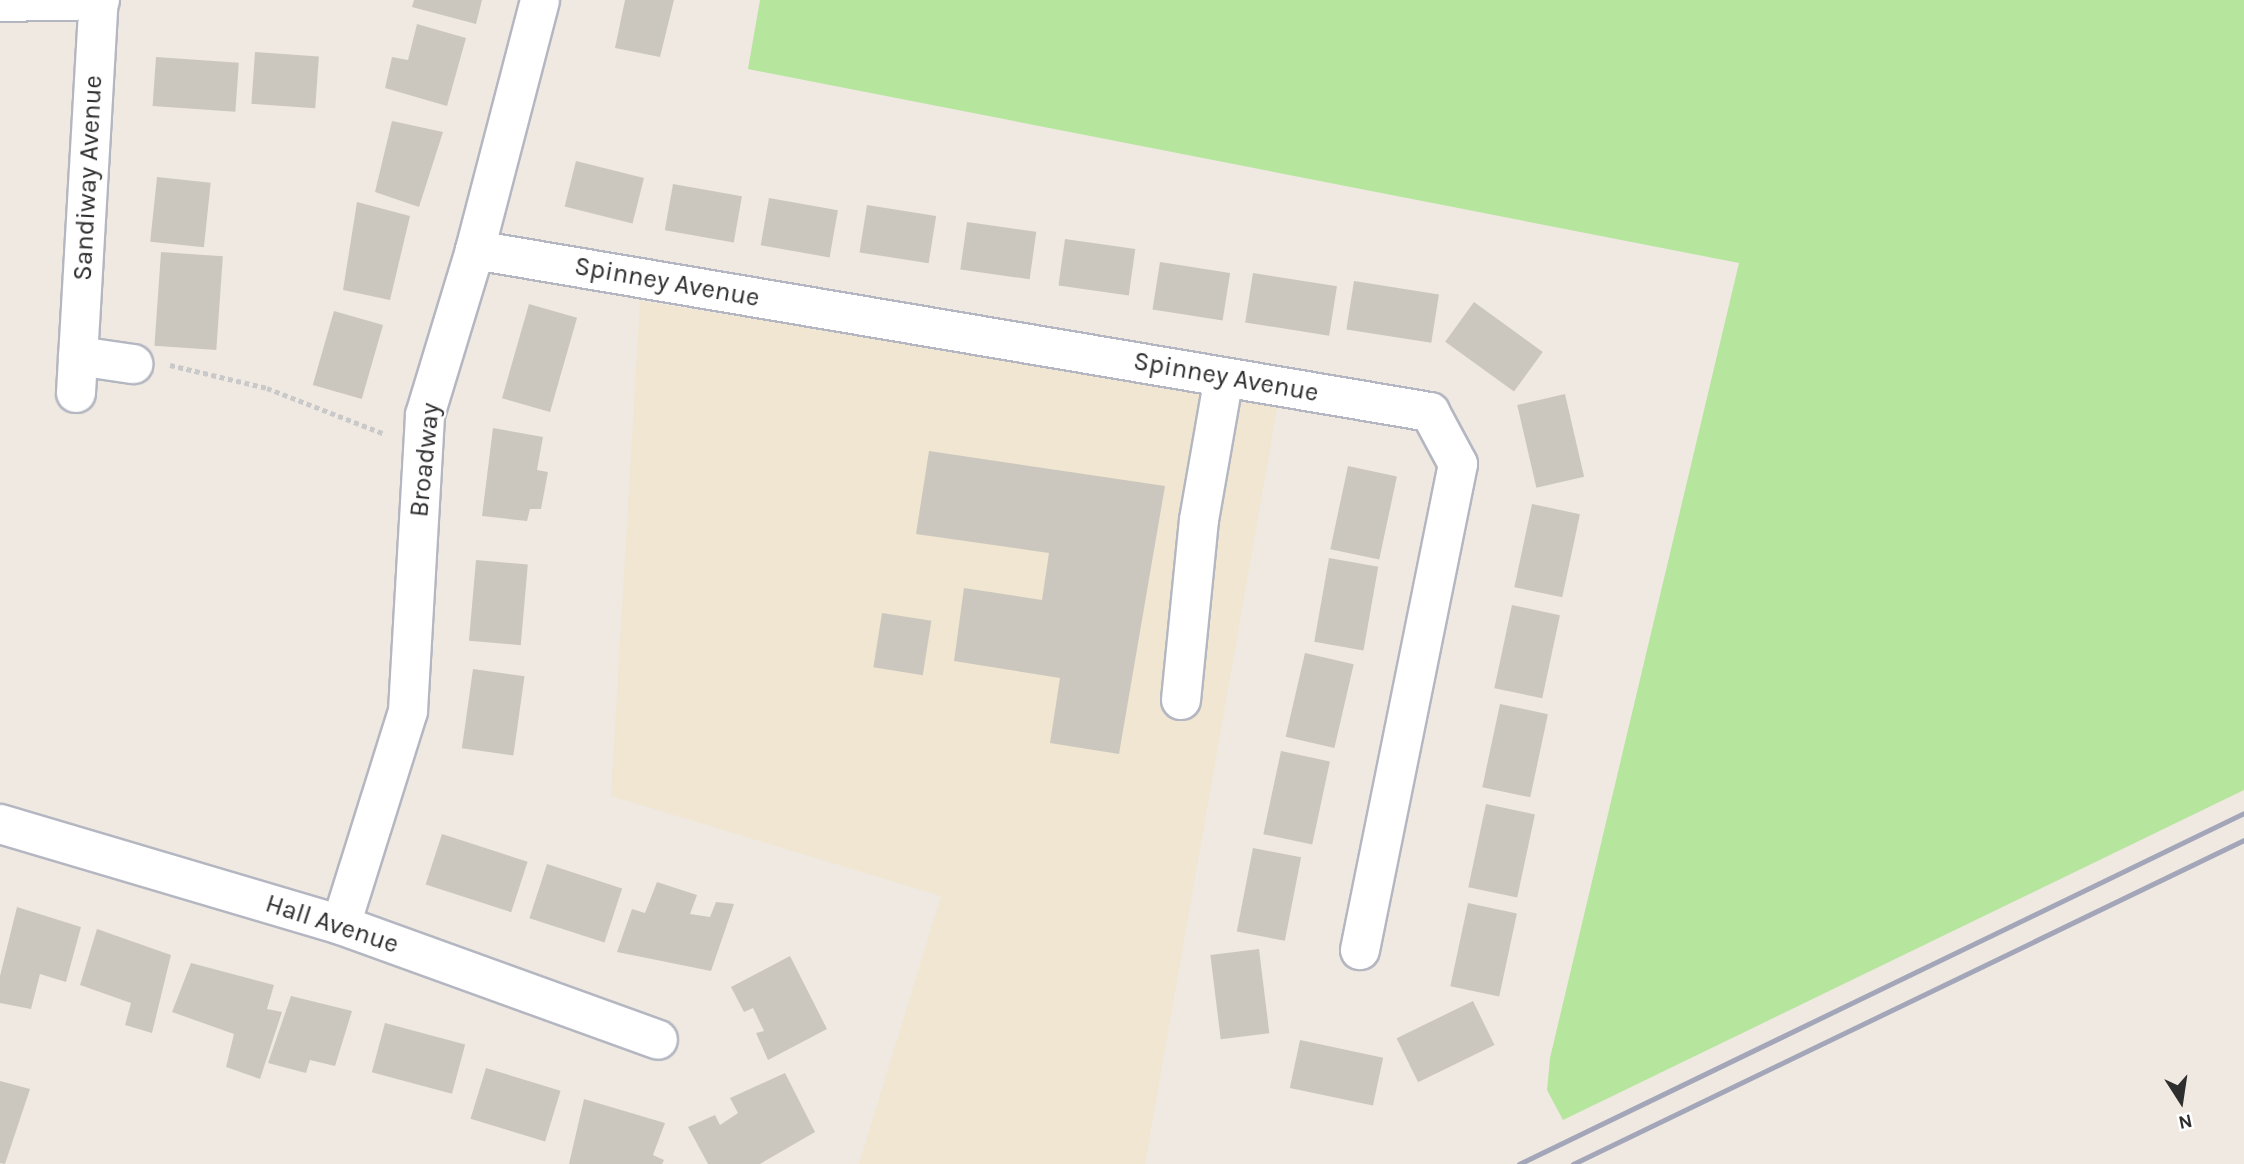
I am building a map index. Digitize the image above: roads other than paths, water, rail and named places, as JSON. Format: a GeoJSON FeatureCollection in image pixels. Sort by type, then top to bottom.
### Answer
{"type":"FeatureCollection","features":[{"type":"Feature","properties":{"kind":"street","name":"Sandiway Avenue"},"geometry":{"type":"LineString","coordinates":[[0,2],[99,0],[76,393]]}},
{"type":"Feature","properties":{"kind":"street","name":"Broadway"},"geometry":{"type":"LineString","coordinates":[[341,925],[408,711],[425,415],[475,250],[540,0]]}},
{"type":"Feature","properties":{"kind":"street","name":"Spinney Avenue"},"geometry":{"type":"LineString","coordinates":[[475,250],[1430,412],[1458,464],[1360,950]]}},
{"type":"Feature","properties":{"kind":"street"},"geometry":{"type":"LineString","coordinates":[[78,356],[133,364]]}},
{"type":"Feature","properties":{"kind":"street"},"geometry":{"type":"LineString","coordinates":[[1181,700],[1199,520],[1224,377]]}},
{"type":"Feature","properties":{"kind":"street","name":"Hall Avenue"},"geometry":{"type":"LineString","coordinates":[[0,824],[341,925],[658,1040]]}},
{"type":"Feature","properties":{"kind":"railway"},"geometry":{"type":"LineString","coordinates":[[1519,1164],[2244,813]]}},
{"type":"Feature","properties":{"kind":"railway"},"geometry":{"type":"LineString","coordinates":[[1573,1164],[2244,840]]}}]}
